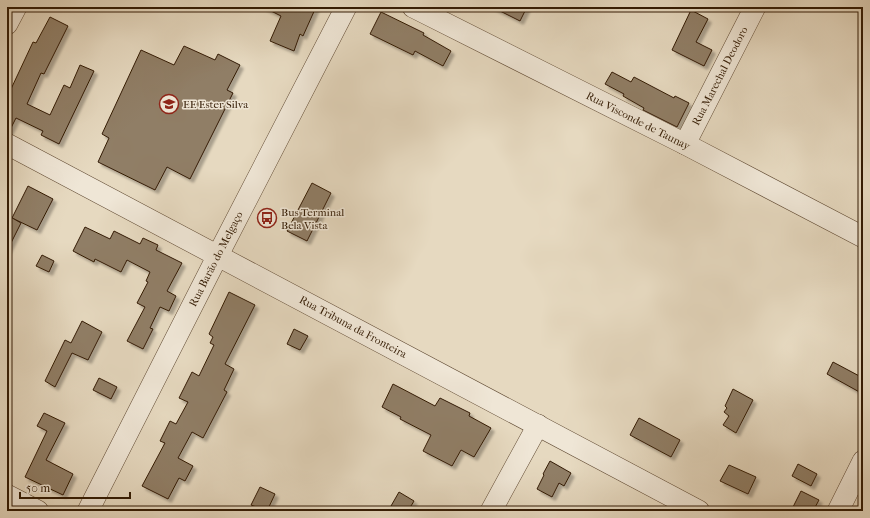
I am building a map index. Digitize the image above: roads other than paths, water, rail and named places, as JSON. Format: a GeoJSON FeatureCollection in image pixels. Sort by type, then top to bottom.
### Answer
{"type":"FeatureCollection","features":[{"type":"Feature","properties":{"kind":"street"},"geometry":{"type":"LineString","coordinates":[[7,24],[16,7]]}},
{"type":"Feature","properties":{"kind":"street","name":"Rua Barão do Melgaço"},"geometry":{"type":"LineString","coordinates":[[88,511],[346,7]]}},
{"type":"Feature","properties":{"kind":"street","name":"Rua Visconde de Taunay"},"geometry":{"type":"LineString","coordinates":[[413,7],[685,144],[863,237]]}},
{"type":"Feature","properties":{"kind":"street","name":"Rua Marechal Deodoro"},"geometry":{"type":"LineString","coordinates":[[685,144],[755,7]]}},
{"type":"Feature","properties":{"kind":"street","name":"Rua Tribuna da Fronteira"},"geometry":{"type":"LineString","coordinates":[[7,144],[699,511]]}},
{"type":"Feature","properties":{"kind":"street"},"geometry":{"type":"LineString","coordinates":[[491,511],[538,425]]}},
{"type":"Feature","properties":{"kind":"street"},"geometry":{"type":"LineString","coordinates":[[838,511],[863,461]]}},
{"type":"Feature","properties":{"kind":"street"},"geometry":{"type":"LineString","coordinates":[[7,495],[38,511]]}},
{"type":"Feature","properties":{"kind":"place","name":"EE Ester Silva"},"geometry":{"type":"Point","coordinates":[169,104]}},
{"type":"Feature","properties":{"kind":"place","name":"Bus Terminal Bela Vista"},"geometry":{"type":"Point","coordinates":[267,218]}}]}
